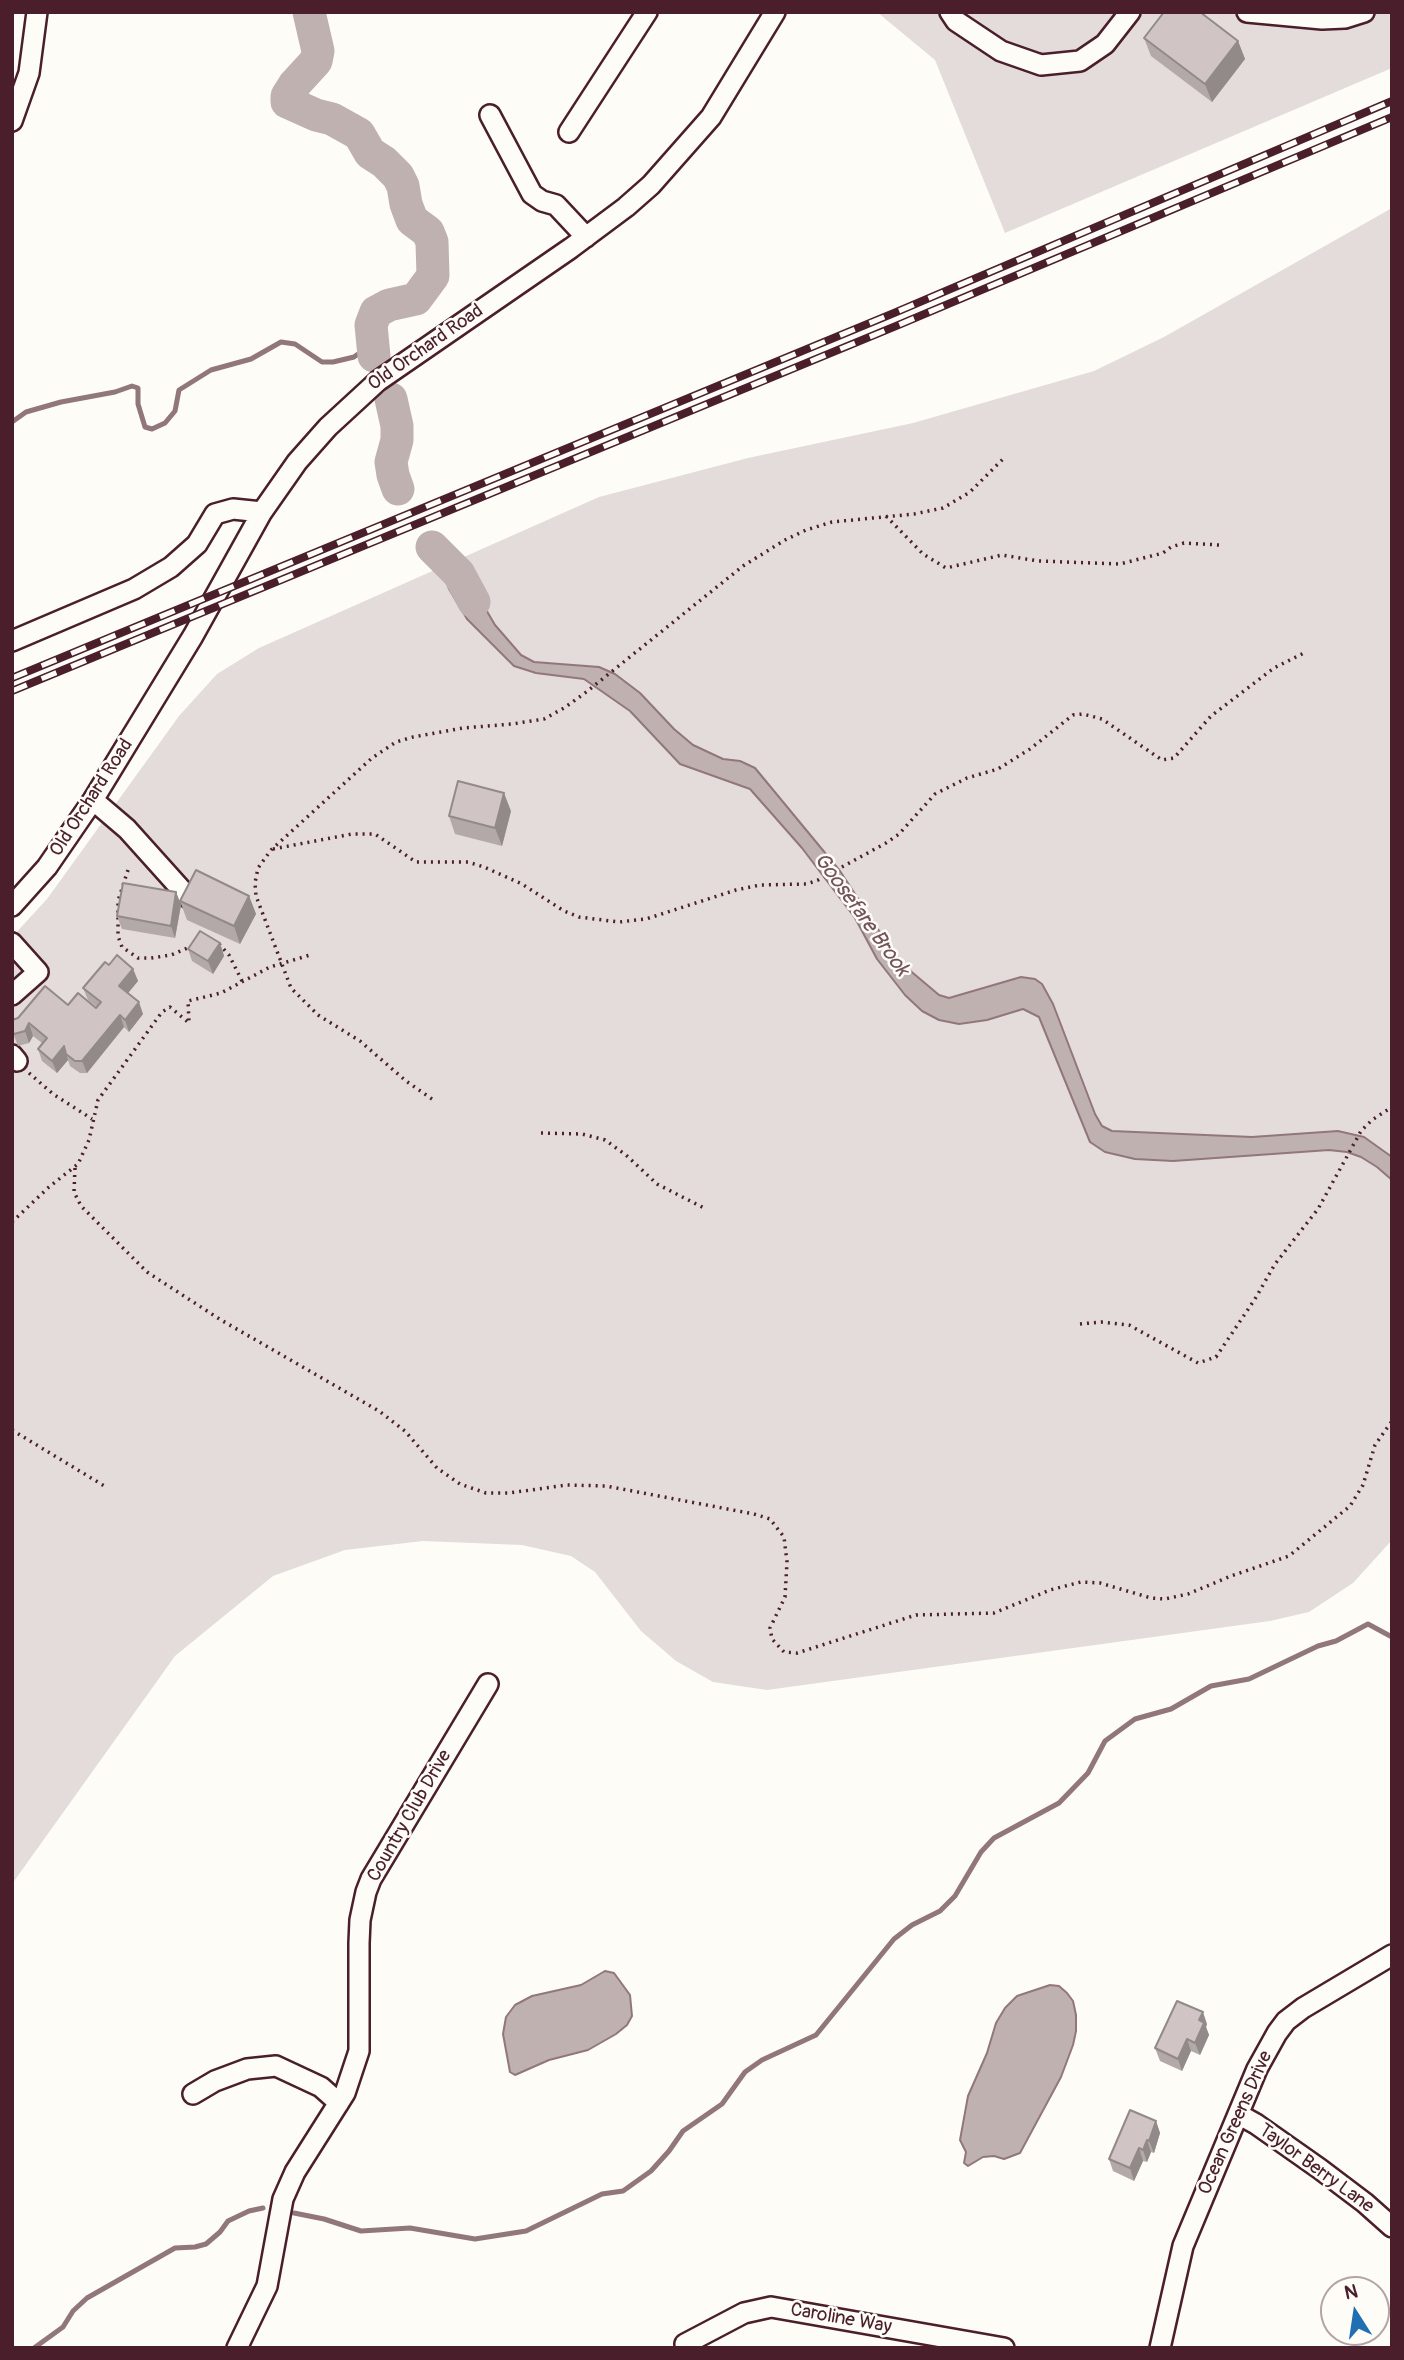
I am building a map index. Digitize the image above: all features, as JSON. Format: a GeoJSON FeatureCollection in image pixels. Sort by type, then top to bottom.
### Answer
{"type":"FeatureCollection","features":[{"type":"Feature","properties":{"kind":"street"},"geometry":{"type":"LineString","coordinates":[[12,121],[29,73],[37,12]]}},
{"type":"Feature","properties":{"kind":"street"},"geometry":{"type":"LineString","coordinates":[[569,132],[642,20],[625,12]]}},
{"type":"Feature","properties":{"kind":"street","name":"Old Orchard Road"},"geometry":{"type":"LineString","coordinates":[[12,906],[47,866],[93,800],[192,636],[262,512],[284,478],[320,435],[377,381],[586,237],[651,185],[693,139],[728,91],[775,12]]}},
{"type":"Feature","properties":{"kind":"street"},"geometry":{"type":"LineString","coordinates":[[950,12],[956,21],[1001,51],[1041,65],[1080,61],[1105,44],[1130,12]]}},
{"type":"Feature","properties":{"kind":"street"},"geometry":{"type":"LineString","coordinates":[[1247,12],[1322,19],[1345,18],[1364,12]]}},
{"type":"Feature","properties":{"kind":"street"},"geometry":{"type":"LineString","coordinates":[[490,115],[531,194],[556,205],[586,237]]}},
{"type":"Feature","properties":{"kind":"street"},"geometry":{"type":"LineString","coordinates":[[12,641],[134,589],[171,567],[197,544],[215,514],[233,509],[262,512]]}},
{"type":"Feature","properties":{"kind":"street"},"geometry":{"type":"LineString","coordinates":[[93,800],[127,829],[189,898]]}},
{"type":"Feature","properties":{"kind":"street"},"geometry":{"type":"LineString","coordinates":[[12,943],[38,972],[12,995]]}},
{"type":"Feature","properties":{"kind":"street","name":"Country Club Drive"},"geometry":{"type":"LineString","coordinates":[[237,2348],[267,2286],[283,2199],[295,2172],[339,2103],[350,2081],[359,2051],[359,1943],[361,1907],[366,1892],[488,1684]]}},
{"type":"Feature","properties":{"kind":"street","name":"Ocean Greens Drive"},"geometry":{"type":"LineString","coordinates":[[1160,2348],[1183,2246],[1262,2060],[1286,2021],[1341,1984],[1392,1955]]}},
{"type":"Feature","properties":{"kind":"street"},"geometry":{"type":"LineString","coordinates":[[193,2094],[215,2081],[247,2069],[276,2067],[321,2087],[339,2103]]}},
{"type":"Feature","properties":{"kind":"street","name":"Taylor Berry Lane"},"geometry":{"type":"LineString","coordinates":[[1238,2114],[1312,2162],[1392,2227]]}},
{"type":"Feature","properties":{"kind":"street","name":"Caroline Way"},"geometry":{"type":"LineString","coordinates":[[685,2344],[744,2313],[771,2307],[1004,2348]]}},
{"type":"Feature","properties":{"kind":"path"},"geometry":{"type":"LineString","coordinates":[[432,1100],[360,1041],[310,1009],[291,988],[260,909],[255,883],[261,861],[271,849],[372,758],[396,742],[451,730],[544,719],[590,689],[743,566],[785,540],[832,522],[925,512],[952,504],[970,492],[1003,459]]}},
{"type":"Feature","properties":{"kind":"path"},"geometry":{"type":"LineString","coordinates":[[886,516],[917,548],[946,568],[1002,555],[1038,561],[1120,564],[1163,553],[1184,543],[1219,545]]}},
{"type":"Feature","properties":{"kind":"path"},"geometry":{"type":"LineString","coordinates":[[271,849],[352,834],[375,834],[416,862],[468,862],[522,884],[564,911],[591,919],[619,922],[657,916],[748,887],[807,884],[818,880],[886,844],[899,834],[935,794],[967,778],[998,769],[1073,715],[1083,714],[1102,719],[1162,760],[1174,758],[1211,716],[1274,668],[1304,653]]}},
{"type":"Feature","properties":{"kind":"path"},"geometry":{"type":"LineString","coordinates":[[128,870],[118,901],[118,936],[122,947],[138,958],[151,958],[171,955],[195,944]]}},
{"type":"Feature","properties":{"kind":"path"},"geometry":{"type":"LineString","coordinates":[[216,942],[229,955],[243,981]]}},
{"type":"Feature","properties":{"kind":"path"},"geometry":{"type":"LineString","coordinates":[[12,1222],[75,1168],[86,1149],[97,1100],[162,1012],[170,1007],[189,1023],[188,1001],[221,993],[270,967],[310,955]]}},
{"type":"Feature","properties":{"kind":"path"},"geometry":{"type":"LineString","coordinates":[[15,1058],[53,1094],[92,1119]]}},
{"type":"Feature","properties":{"kind":"path"},"geometry":{"type":"LineString","coordinates":[[1080,1324],[1101,1322],[1129,1325],[1198,1363],[1216,1357],[1275,1264],[1318,1209],[1361,1130],[1392,1107]]}},
{"type":"Feature","properties":{"kind":"path"},"geometry":{"type":"LineString","coordinates":[[541,1133],[582,1134],[605,1140],[626,1155],[657,1184],[706,1209]]}},
{"type":"Feature","properties":{"kind":"path"},"geometry":{"type":"LineString","coordinates":[[75,1168],[74,1192],[80,1206],[147,1272],[221,1320],[379,1410],[405,1431],[437,1468],[460,1484],[485,1493],[509,1493],[567,1485],[606,1486],[770,1519],[783,1536],[787,1562],[785,1597],[770,1628],[772,1639],[784,1652],[797,1653],[916,1615],[994,1613],[1072,1584],[1100,1583],[1151,1598],[1164,1599],[1195,1592],[1289,1556],[1338,1518],[1350,1506],[1363,1485],[1376,1445],[1392,1421]]}},
{"type":"Feature","properties":{"kind":"path"},"geometry":{"type":"LineString","coordinates":[[12,1430],[106,1487]]}},
{"type":"Feature","properties":{"kind":"shaded area"},"geometry":{"type":"Polygon","coordinates":[[[877,12],[1392,12],[1392,68],[1005,233],[935,60],[877,12]]]}},
{"type":"Feature","properties":{"kind":"shaded area"},"geometry":{"type":"Polygon","coordinates":[[[1392,208],[1392,1540],[1353,1583],[1309,1612],[1270,1621],[767,1690],[713,1682],[676,1661],[641,1631],[595,1572],[571,1556],[522,1545],[423,1541],[345,1550],[273,1576],[175,1656],[12,1884],[12,937],[47,899],[179,716],[217,674],[259,648],[599,497],[748,458],[913,423],[1094,371],[1164,337],[1392,208]]]}},
{"type":"Feature","properties":{"kind":"water"},"geometry":{"type":"Polygon","coordinates":[[[457,560],[495,625],[521,655],[534,662],[599,667],[615,674],[640,693],[693,745],[723,759],[740,761],[755,768],[840,871],[889,946],[907,968],[939,995],[949,998],[1021,977],[1035,979],[1042,984],[1053,1004],[1102,1126],[1112,1131],[1252,1137],[1338,1131],[1364,1137],[1392,1157],[1392,1180],[1361,1157],[1329,1150],[1173,1161],[1135,1159],[1105,1152],[1090,1142],[1039,1017],[1023,1009],[987,1020],[959,1024],[939,1020],[922,1011],[905,995],[877,959],[855,918],[802,848],[750,789],[680,764],[630,711],[584,679],[536,673],[514,666],[467,619],[449,589],[441,567],[457,560]]]}},
{"type":"Feature","properties":{"kind":"water"},"geometry":{"type":"Polygon","coordinates":[[[605,1971],[614,1973],[630,1995],[632,2016],[627,2025],[588,2050],[549,2060],[515,2075],[510,2072],[503,2034],[506,2017],[515,2005],[532,1996],[581,1985],[605,1971]]]}},
{"type":"Feature","properties":{"kind":"water"},"geometry":{"type":"Polygon","coordinates":[[[1050,1985],[1059,1986],[1067,1993],[1073,2001],[1076,2015],[1073,2045],[1061,2077],[1020,2153],[1004,2159],[983,2157],[968,2166],[964,2163],[966,2152],[960,2140],[968,2096],[987,2053],[996,2023],[1005,2008],[1017,1996],[1050,1985]]]}},
{"type":"Feature","properties":{"kind":"building"},"geometry":{"type":"Polygon","coordinates":[[[1164,12],[1200,12],[1238,41],[1205,84],[1144,38],[1164,12]]]}},
{"type":"Feature","properties":{"kind":"building"},"geometry":{"type":"Polygon","coordinates":[[[458,781],[504,793],[495,828],[449,816],[458,781]]]}},
{"type":"Feature","properties":{"kind":"building"},"geometry":{"type":"Polygon","coordinates":[[[196,870],[249,896],[234,926],[180,901],[196,870]]]}},
{"type":"Feature","properties":{"kind":"building"},"geometry":{"type":"Polygon","coordinates":[[[123,883],[176,892],[171,926],[117,916],[123,883]]]}},
{"type":"Feature","properties":{"kind":"building"},"geometry":{"type":"Polygon","coordinates":[[[200,931],[220,943],[208,961],[188,949],[200,931]]]}},
{"type":"Feature","properties":{"kind":"building"},"geometry":{"type":"Polygon","coordinates":[[[117,955],[133,969],[119,986],[139,1002],[125,1020],[120,1015],[82,1061],[75,1061],[66,1054],[64,1046],[52,1061],[38,1049],[47,1038],[29,1023],[25,1031],[14,1034],[12,1020],[18,1018],[45,986],[68,1005],[78,993],[96,1008],[101,1002],[83,988],[105,962],[109,965],[117,955]]]}},
{"type":"Feature","properties":{"kind":"building"},"geometry":{"type":"Polygon","coordinates":[[[1177,2001],[1203,2012],[1199,2020],[1204,2023],[1195,2043],[1187,2039],[1178,2059],[1155,2048],[1177,2001]]]}},
{"type":"Feature","properties":{"kind":"building"},"geometry":{"type":"Polygon","coordinates":[[[1130,2110],[1156,2121],[1149,2141],[1147,2140],[1143,2150],[1139,2148],[1130,2168],[1109,2159],[1130,2110]]]}},
{"type":"Feature","properties":{"kind":"waterway","name":"Goosefare Brook"},"geometry":{"type":"LineString","coordinates":[[309,12],[318,51],[316,61],[294,85],[287,96],[287,102],[332,119],[359,134],[370,153],[398,176],[412,220],[428,232],[432,242],[433,276],[416,299],[389,305],[376,312],[371,325],[374,356]]}},
{"type":"Feature","properties":{"kind":"waterway"},"geometry":{"type":"LineString","coordinates":[[12,422],[26,412],[132,386],[138,388],[138,404],[145,427],[152,429],[165,423],[175,411],[179,390],[211,370],[251,359],[281,342],[295,344],[322,362],[354,357],[372,344]]}},
{"type":"Feature","properties":{"kind":"waterway","name":"Goosefare Brook"},"geometry":{"type":"LineString","coordinates":[[391,399],[397,426],[397,440],[391,462],[398,489]]}},
{"type":"Feature","properties":{"kind":"waterway","name":"Goosefare Brook"},"geometry":{"type":"LineString","coordinates":[[432,547],[459,574],[474,602]]}},
{"type":"Feature","properties":{"kind":"waterway"},"geometry":{"type":"LineString","coordinates":[[294,2213],[361,2231],[410,2228],[475,2239],[526,2231],[602,2194],[623,2191],[651,2171],[683,2131],[722,2104],[745,2072],[762,2060],[816,2035],[894,1939],[912,1925],[940,1911],[955,1896],[981,1852],[994,1838],[1059,1803],[1088,1773],[1105,1741],[1135,1719],[1171,1709],[1211,1686],[1249,1679],[1368,1624],[1392,1637]]}},
{"type":"Feature","properties":{"kind":"waterway"},"geometry":{"type":"LineString","coordinates":[[34,2348],[63,2327],[73,2311],[87,2298],[175,2248],[206,2244],[228,2221],[263,2208]]}},
{"type":"Feature","properties":{"kind":"railway"},"geometry":{"type":"LineString","coordinates":[[12,678],[894,313],[1392,101]]}},
{"type":"Feature","properties":{"kind":"railway"},"geometry":{"type":"LineString","coordinates":[[12,691],[896,326],[1392,117]]}}]}
